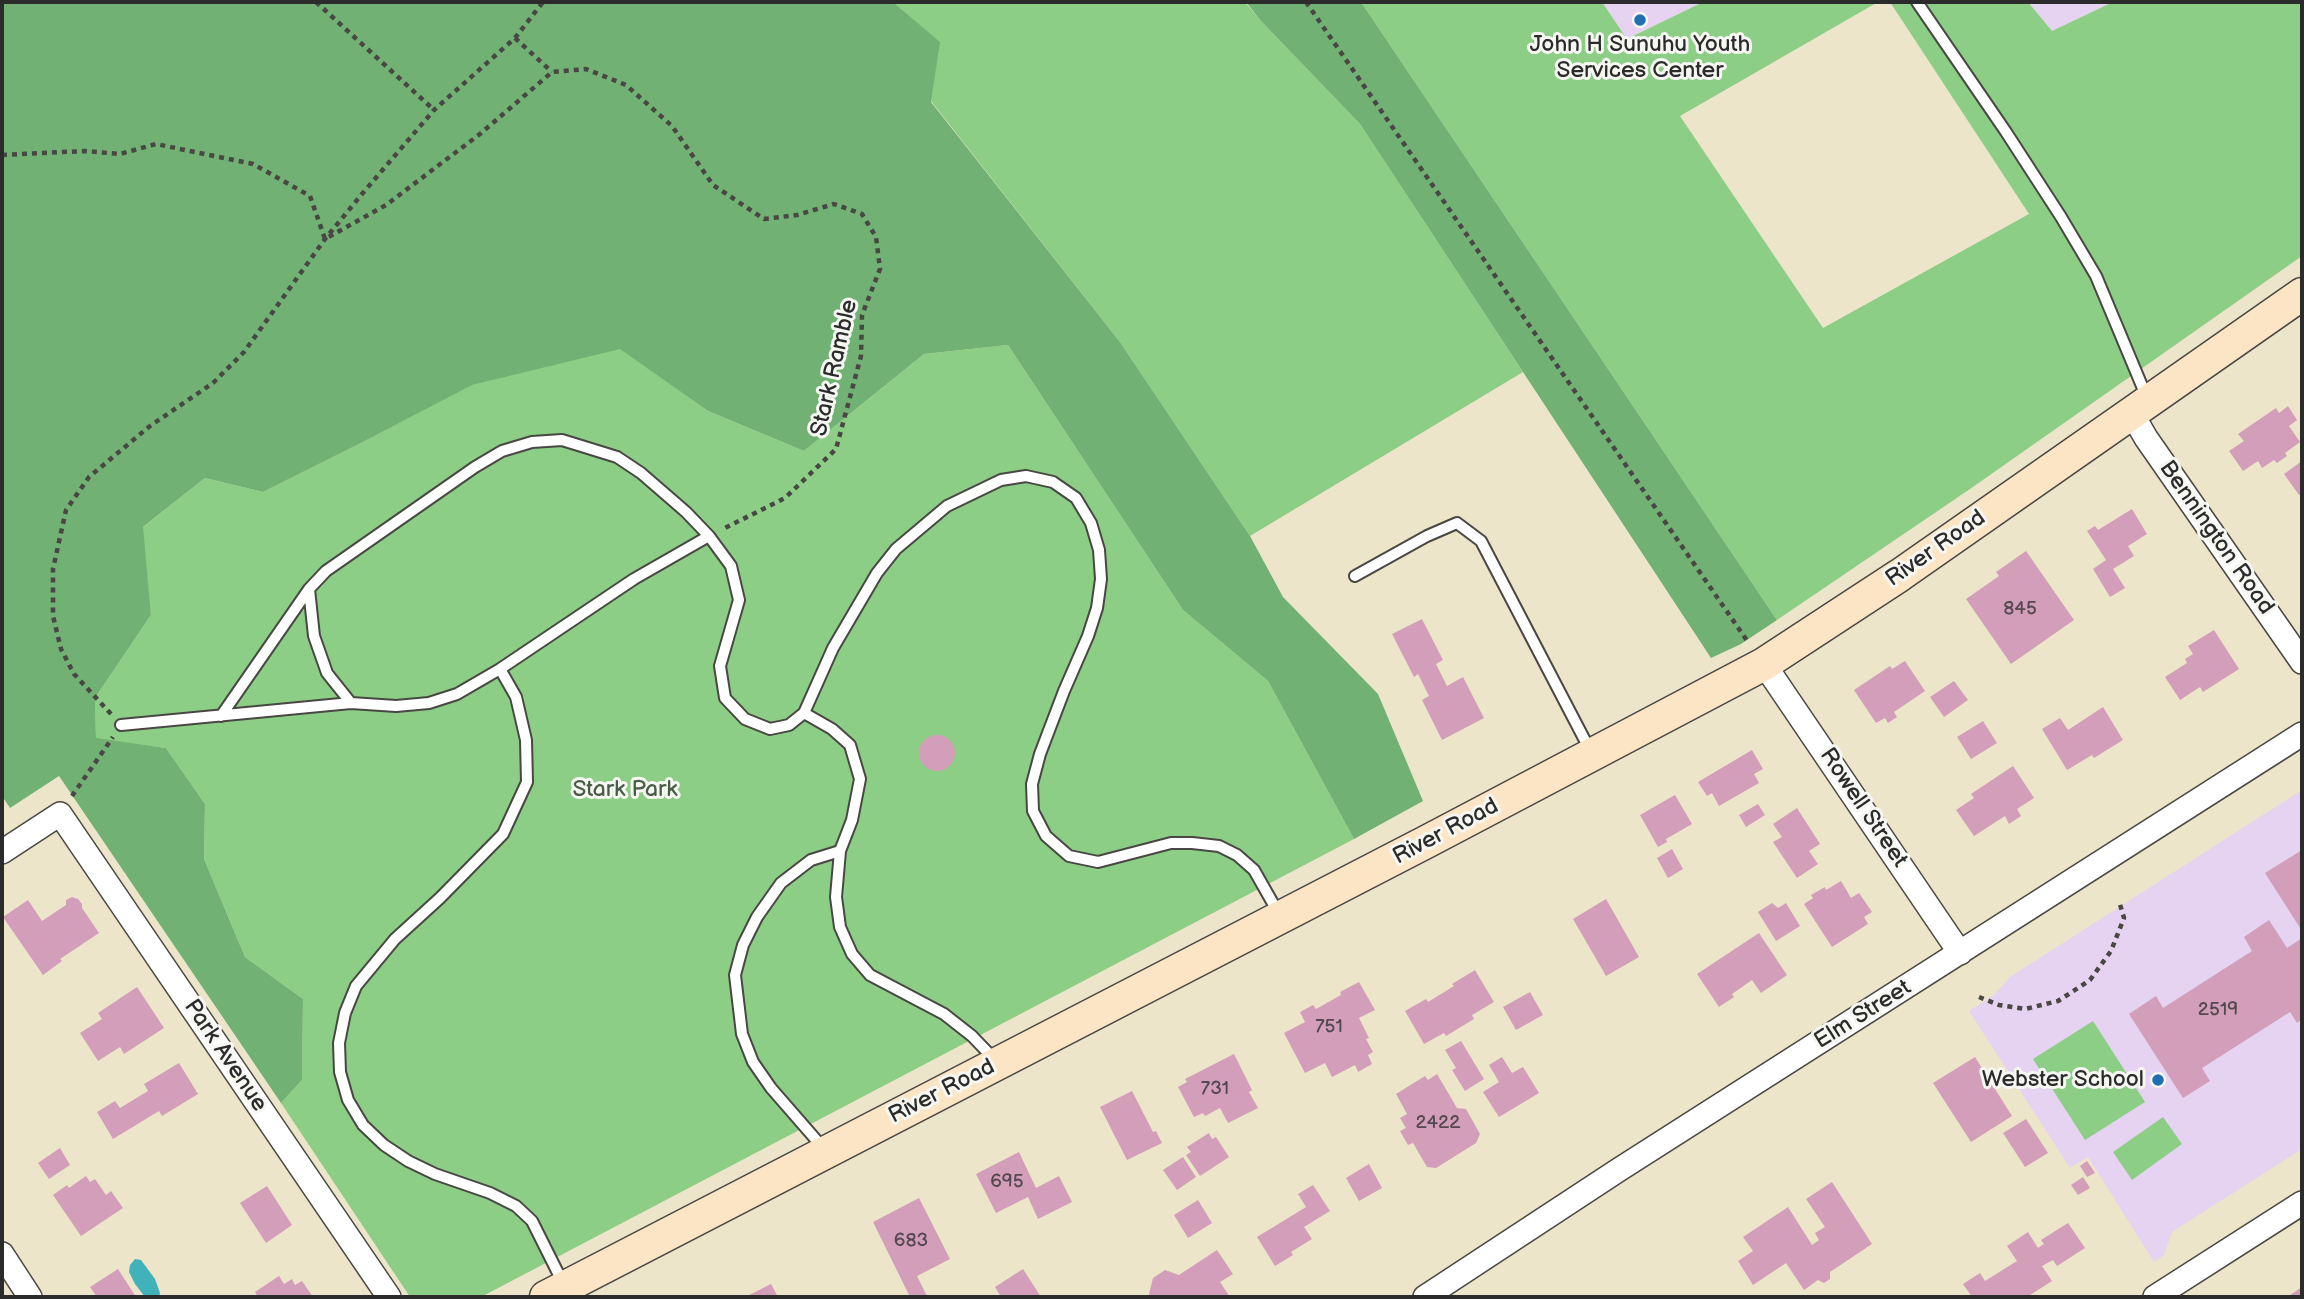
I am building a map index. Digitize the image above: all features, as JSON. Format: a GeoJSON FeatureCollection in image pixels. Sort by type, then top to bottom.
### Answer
{"type":"FeatureCollection","features":[{"type":"Feature","properties":{"kind":"street","name":"River Road"},"geometry":{"type":"LineString","coordinates":[[555,1292],[1593,754],[1757,655],[1900,575],[2302,294]]}},
{"type":"Feature","properties":{"kind":"street","name":"Bennington Road"},"geometry":{"type":"LineString","coordinates":[[2140,406],[2154,449],[2302,662]]}},
{"type":"Feature","properties":{"kind":"street","name":"Rowell Street"},"geometry":{"type":"LineString","coordinates":[[1757,655],[1960,953]]}},
{"type":"Feature","properties":{"kind":"street","name":"Elm Street"},"geometry":{"type":"LineString","coordinates":[[1425,1297],[1620,1169],[2302,734]]}},
{"type":"Feature","properties":{"kind":"street"},"geometry":{"type":"LineString","coordinates":[[2,852],[60,814]]}},
{"type":"Feature","properties":{"kind":"street","name":"Park Avenue"},"geometry":{"type":"LineString","coordinates":[[60,814],[389,1297]]}},
{"type":"Feature","properties":{"kind":"street"},"geometry":{"type":"LineString","coordinates":[[2155,1297],[2302,1203]]}},
{"type":"Feature","properties":{"kind":"street"},"geometry":{"type":"LineString","coordinates":[[2,1254],[30,1297]]}},
{"type":"Feature","properties":{"kind":"lane"},"geometry":{"type":"LineString","coordinates":[[1917,2],[2006,132],[2096,276],[2140,406]]}},
{"type":"Feature","properties":{"kind":"lane"},"geometry":{"type":"LineString","coordinates":[[221,716],[309,589],[326,571],[475,467],[502,451],[532,442],[562,440],[617,457],[650,481],[709,536],[730,566],[739,600],[720,666],[725,698],[745,719],[770,729],[789,725],[804,713],[833,648],[877,573],[896,549],[947,506],[1001,480],[1026,476],[1053,482],[1076,498],[1091,523],[1099,550],[1101,579],[1097,608],[1088,636],[1040,754],[1032,784],[1033,811],[1046,836],[1069,856],[1098,862],[1171,844],[1219,846],[1237,855],[1254,870],[1281,917]]}},
{"type":"Feature","properties":{"kind":"lane"},"geometry":{"type":"LineString","coordinates":[[1355,576],[1427,536],[1457,523],[1481,541],[1593,754]]}},
{"type":"Feature","properties":{"kind":"lane"},"geometry":{"type":"LineString","coordinates":[[121,725],[351,703],[396,706],[429,703],[457,694],[500,669],[634,579],[709,536]]}},
{"type":"Feature","properties":{"kind":"lane"},"geometry":{"type":"LineString","coordinates":[[309,589],[314,636],[327,673],[351,703]]}},
{"type":"Feature","properties":{"kind":"lane"},"geometry":{"type":"LineString","coordinates":[[500,669],[516,697],[526,740],[527,782],[503,834],[395,939],[356,986],[345,1013],[339,1042],[340,1072],[348,1100],[358,1117],[384,1145],[435,1174],[489,1193],[516,1206],[532,1221],[555,1292]]}},
{"type":"Feature","properties":{"kind":"lane"},"geometry":{"type":"LineString","coordinates":[[804,713],[832,729],[849,745],[860,779],[852,820],[840,851],[836,897],[840,927],[852,954],[870,975],[944,1014],[972,1036],[998,1063]]}},
{"type":"Feature","properties":{"kind":"lane"},"geometry":{"type":"LineString","coordinates":[[827,1152],[771,1088],[753,1062],[741,1034],[735,975],[743,945],[757,917],[781,883],[811,860],[840,851]]}},
{"type":"Feature","properties":{"kind":"path"},"geometry":{"type":"LineString","coordinates":[[316,2],[434,110]]}},
{"type":"Feature","properties":{"kind":"path"},"geometry":{"type":"LineString","coordinates":[[60,814],[121,725],[74,674],[61,649],[53,616],[53,569],[66,510],[89,477],[150,426],[213,383],[244,352],[325,239],[434,110],[515,38],[543,2]]}},
{"type":"Feature","properties":{"kind":"path"},"geometry":{"type":"LineString","coordinates":[[1306,2],[1757,655]]}},
{"type":"Feature","properties":{"kind":"path"},"geometry":{"type":"LineString","coordinates":[[325,239],[386,205],[480,134],[552,72],[515,38]]}},
{"type":"Feature","properties":{"kind":"path","name":"Stark Ramble"},"geometry":{"type":"LineString","coordinates":[[552,72],[586,69],[626,85],[672,126],[713,185],[764,219],[797,215],[834,204],[862,214],[876,237],[880,269],[862,315],[861,356],[836,449],[785,498],[709,536]]}},
{"type":"Feature","properties":{"kind":"path"},"geometry":{"type":"LineString","coordinates":[[2,155],[85,151],[120,154],[156,144],[253,164],[310,196],[325,239]]}},
{"type":"Feature","properties":{"kind":"path"},"geometry":{"type":"LineString","coordinates":[[1979,996],[2000,1005],[2025,1009],[2058,1001],[2090,981],[2111,951],[2124,918],[2119,901]]}},
{"type":"Feature","properties":{"kind":"shaded area","name":"John H Sunuhu Youth Services Center"},"geometry":{"type":"Polygon","coordinates":[[[1602,2],[1703,2],[1627,39],[1602,2]]]}},
{"type":"Feature","properties":{"kind":"shaded area"},"geometry":{"type":"Polygon","coordinates":[[[2028,2],[2113,2],[2052,31],[2028,2]]]}},
{"type":"Feature","properties":{"kind":"shaded area","name":"Webster School"},"geometry":{"type":"Polygon","coordinates":[[[2302,790],[2302,1149],[2172,1232],[2164,1255],[2154,1262],[2088,1157],[2070,1168],[1969,1011],[1994,995],[2010,977],[2302,790]]]}},
{"type":"Feature","properties":{"kind":"green space"},"geometry":{"type":"Polygon","coordinates":[[[2,2],[893,2],[940,42],[931,102],[1120,342],[1250,536],[1283,597],[1378,694],[1423,801],[1354,839],[1268,681],[1183,610],[1008,345],[924,354],[804,451],[708,411],[620,349],[472,385],[263,492],[205,478],[143,527],[151,615],[95,698],[96,738],[166,748],[205,804],[204,859],[245,957],[303,999],[302,1080],[281,1103],[59,776],[10,808],[2,796],[2,2]]]}},
{"type":"Feature","properties":{"kind":"green space"},"geometry":{"type":"Polygon","coordinates":[[[893,2],[1245,2],[1360,124],[1523,372],[1250,536],[1120,342],[931,101],[939,42],[893,2]]]}},
{"type":"Feature","properties":{"kind":"green space"},"geometry":{"type":"Polygon","coordinates":[[[1246,2],[1361,2],[1777,620],[1741,644],[1711,658],[1360,124],[1246,2]]]}},
{"type":"Feature","properties":{"kind":"green space"},"geometry":{"type":"Polygon","coordinates":[[[1361,2],[1602,2],[1627,39],[1703,2],[1878,2],[1680,116],[1823,328],[2029,214],[1890,2],[2028,2],[2052,31],[2113,2],[2302,2],[2302,256],[1970,489],[1777,620],[1361,2]]]}},
{"type":"Feature","properties":{"kind":"green space","name":"Stark Park"},"geometry":{"type":"Polygon","coordinates":[[[1008,345],[1183,610],[1268,681],[1354,839],[481,1297],[410,1297],[281,1103],[302,1080],[303,999],[245,957],[204,859],[205,804],[166,748],[96,739],[95,698],[151,615],[142,528],[205,478],[263,492],[471,385],[620,348],[708,411],[804,451],[924,354],[1008,345]]]}},
{"type":"Feature","properties":{"kind":"green space"},"geometry":{"type":"Polygon","coordinates":[[[2093,1021],[2145,1102],[2085,1140],[2033,1059],[2093,1021]]]}},
{"type":"Feature","properties":{"kind":"green space"},"geometry":{"type":"Polygon","coordinates":[[[2163,1117],[2182,1144],[2132,1180],[2113,1152],[2163,1117]]]}},
{"type":"Feature","properties":{"kind":"water"},"geometry":{"type":"Polygon","coordinates":[[[135,1259],[141,1260],[155,1279],[159,1297],[145,1297],[135,1284],[129,1272],[135,1259]]]}},
{"type":"Feature","properties":{"kind":"building"},"geometry":{"type":"Polygon","coordinates":[[[2288,406],[2297,420],[2289,426],[2300,442],[2277,463],[2274,460],[2262,468],[2258,461],[2243,471],[2229,451],[2244,441],[2238,434],[2276,408],[2279,413],[2288,406]]]}},
{"type":"Feature","properties":{"kind":"building"},"geometry":{"type":"Polygon","coordinates":[[[2302,461],[2302,493],[2299,495],[2284,474],[2302,461]]]}},
{"type":"Feature","properties":{"kind":"building"},"geometry":{"type":"Polygon","coordinates":[[[2132,509],[2147,534],[2128,546],[2134,556],[2113,569],[2125,588],[2110,597],[2093,569],[2106,560],[2087,531],[2095,526],[2098,530],[2132,509]]]}},
{"type":"Feature","properties":{"kind":"building"},"geometry":{"type":"Polygon","coordinates":[[[2026,551],[2074,620],[2011,664],[1966,599],[1999,576],[1996,572],[2026,551]]]}},
{"type":"Feature","properties":{"kind":"building"},"geometry":{"type":"Polygon","coordinates":[[[1422,619],[1443,660],[1436,664],[1447,686],[1463,677],[1484,718],[1442,740],[1422,700],[1429,696],[1418,674],[1414,677],[1392,634],[1422,619]]]}},
{"type":"Feature","properties":{"kind":"building"},"geometry":{"type":"Polygon","coordinates":[[[2214,630],[2239,669],[2203,692],[2200,687],[2180,700],[2165,677],[2187,663],[2185,659],[2193,654],[2188,646],[2214,630]]]}},
{"type":"Feature","properties":{"kind":"building"},"geometry":{"type":"Polygon","coordinates":[[[1905,661],[1925,691],[1894,712],[1897,717],[1888,723],[1885,718],[1876,723],[1854,690],[1890,666],[1892,669],[1905,661]]]}},
{"type":"Feature","properties":{"kind":"building"},"geometry":{"type":"Polygon","coordinates":[[[1954,681],[1968,700],[1944,717],[1930,697],[1954,681]]]}},
{"type":"Feature","properties":{"kind":"building"},"geometry":{"type":"Polygon","coordinates":[[[2103,707],[2123,740],[2094,758],[2092,755],[2067,770],[2042,729],[2060,718],[2068,730],[2103,707]]]}},
{"type":"Feature","properties":{"kind":"building"},"geometry":{"type":"Polygon","coordinates":[[[1983,721],[1997,743],[1971,759],[1957,737],[1983,721]]]}},
{"type":"Feature","properties":{"kind":"building"},"geometry":{"type":"Polygon","coordinates":[[[937,735],[949,741],[955,753],[949,765],[937,771],[925,765],[919,753],[925,741],[937,735]]]}},
{"type":"Feature","properties":{"kind":"building"},"geometry":{"type":"Polygon","coordinates":[[[1752,750],[1763,769],[1754,774],[1759,783],[1719,806],[1712,793],[1707,796],[1698,782],[1752,750]]]}},
{"type":"Feature","properties":{"kind":"building"},"geometry":{"type":"Polygon","coordinates":[[[2013,766],[2034,798],[2017,809],[2021,816],[2009,824],[2005,816],[1974,836],[1956,810],[1974,798],[1971,794],[2013,766]]]}},
{"type":"Feature","properties":{"kind":"building"},"geometry":{"type":"Polygon","coordinates":[[[1675,795],[1692,824],[1666,839],[1667,842],[1658,847],[1640,815],[1675,795]]]}},
{"type":"Feature","properties":{"kind":"building"},"geometry":{"type":"Polygon","coordinates":[[[1758,804],[1765,815],[1746,827],[1739,815],[1758,804]]]}},
{"type":"Feature","properties":{"kind":"building"},"geometry":{"type":"Polygon","coordinates":[[[1797,808],[1820,844],[1809,851],[1818,864],[1797,878],[1773,842],[1782,837],[1773,824],[1797,808]]]}},
{"type":"Feature","properties":{"kind":"building"},"geometry":{"type":"Polygon","coordinates":[[[1672,849],[1683,869],[1668,878],[1657,858],[1672,849]]]}},
{"type":"Feature","properties":{"kind":"building"},"geometry":{"type":"Polygon","coordinates":[[[2302,850],[2302,931],[2265,873],[2302,850]]]}},
{"type":"Feature","properties":{"kind":"building"},"geometry":{"type":"Polygon","coordinates":[[[1841,881],[1851,898],[1859,893],[1872,912],[1864,917],[1868,924],[1832,947],[1804,904],[1813,898],[1811,895],[1841,881]]]}},
{"type":"Feature","properties":{"kind":"building"},"geometry":{"type":"Polygon","coordinates":[[[72,897],[82,904],[99,933],[60,959],[62,961],[43,975],[3,917],[28,900],[42,921],[66,905],[66,900],[72,897]]]}},
{"type":"Feature","properties":{"kind":"building"},"geometry":{"type":"Polygon","coordinates":[[[1606,899],[1639,957],[1606,976],[1573,919],[1606,899]]]}},
{"type":"Feature","properties":{"kind":"building"},"geometry":{"type":"Polygon","coordinates":[[[1772,903],[1778,908],[1786,903],[1800,926],[1776,941],[1758,912],[1772,903]]]}},
{"type":"Feature","properties":{"kind":"building"},"geometry":{"type":"Polygon","coordinates":[[[2269,920],[2287,948],[2302,938],[2302,1019],[2297,1023],[2290,1012],[2202,1068],[2210,1081],[2183,1098],[2129,1014],[2156,996],[2163,1008],[2252,951],[2244,937],[2269,920]]]}},
{"type":"Feature","properties":{"kind":"building"},"geometry":{"type":"Polygon","coordinates":[[[1759,933],[1787,975],[1761,993],[1752,980],[1719,1007],[1697,974],[1759,933]]]}},
{"type":"Feature","properties":{"kind":"building"},"geometry":{"type":"Polygon","coordinates":[[[1475,970],[1494,1002],[1472,1015],[1474,1019],[1446,1036],[1444,1033],[1424,1044],[1405,1011],[1426,999],[1428,1002],[1475,970]]]}},
{"type":"Feature","properties":{"kind":"building"},"geometry":{"type":"Polygon","coordinates":[[[1359,982],[1375,1010],[1359,1018],[1373,1052],[1368,1055],[1372,1064],[1358,1072],[1355,1065],[1332,1077],[1325,1063],[1305,1073],[1284,1033],[1305,1022],[1300,1012],[1313,1005],[1316,1009],[1359,982]]]}},
{"type":"Feature","properties":{"kind":"building"},"geometry":{"type":"Polygon","coordinates":[[[137,987],[164,1028],[124,1054],[120,1047],[98,1061],[80,1033],[102,1019],[98,1013],[137,987]]]}},
{"type":"Feature","properties":{"kind":"building"},"geometry":{"type":"Polygon","coordinates":[[[1530,992],[1543,1015],[1516,1030],[1503,1007],[1530,992]]]}},
{"type":"Feature","properties":{"kind":"building"},"geometry":{"type":"Polygon","coordinates":[[[1461,1041],[1484,1079],[1465,1091],[1452,1070],[1456,1068],[1445,1050],[1461,1041]]]}},
{"type":"Feature","properties":{"kind":"building"},"geometry":{"type":"Polygon","coordinates":[[[1234,1054],[1258,1108],[1228,1123],[1220,1108],[1205,1116],[1203,1113],[1194,1117],[1178,1087],[1187,1082],[1185,1079],[1234,1054]]]}},
{"type":"Feature","properties":{"kind":"building"},"geometry":{"type":"Polygon","coordinates":[[[1502,1057],[1512,1073],[1523,1067],[1539,1093],[1499,1117],[1483,1092],[1499,1082],[1489,1065],[1502,1057]]]}},
{"type":"Feature","properties":{"kind":"building"},"geometry":{"type":"Polygon","coordinates":[[[1975,1057],[2012,1116],[1971,1142],[1933,1083],[1975,1057]]]}},
{"type":"Feature","properties":{"kind":"building"},"geometry":{"type":"Polygon","coordinates":[[[179,1063],[198,1094],[162,1116],[159,1111],[113,1139],[97,1112],[115,1101],[120,1108],[148,1091],[144,1084],[179,1063]]]}},
{"type":"Feature","properties":{"kind":"building"},"geometry":{"type":"Polygon","coordinates":[[[1437,1074],[1457,1108],[1466,1109],[1480,1134],[1476,1143],[1436,1168],[1427,1167],[1413,1143],[1408,1145],[1400,1131],[1406,1128],[1400,1118],[1407,1114],[1396,1094],[1425,1076],[1428,1080],[1437,1074]]]}},
{"type":"Feature","properties":{"kind":"building"},"geometry":{"type":"Polygon","coordinates":[[[1132,1091],[1153,1132],[1156,1131],[1162,1143],[1127,1160],[1100,1107],[1132,1091]]]}},
{"type":"Feature","properties":{"kind":"building"},"geometry":{"type":"Polygon","coordinates":[[[2026,1119],[2048,1153],[2025,1167],[2003,1133],[2026,1119]]]}},
{"type":"Feature","properties":{"kind":"building"},"geometry":{"type":"Polygon","coordinates":[[[1209,1133],[1212,1139],[1216,1137],[1229,1157],[1200,1176],[1186,1155],[1191,1152],[1187,1147],[1209,1133]]]}},
{"type":"Feature","properties":{"kind":"building"},"geometry":{"type":"Polygon","coordinates":[[[60,1148],[70,1165],[49,1179],[38,1163],[60,1148]]]}},
{"type":"Feature","properties":{"kind":"building"},"geometry":{"type":"Polygon","coordinates":[[[1019,1152],[1036,1188],[1059,1176],[1072,1202],[1038,1219],[1028,1197],[996,1213],[976,1174],[1019,1152]]]}},
{"type":"Feature","properties":{"kind":"building"},"geometry":{"type":"Polygon","coordinates":[[[1183,1157],[1196,1177],[1177,1190],[1163,1170],[1183,1157]]]}},
{"type":"Feature","properties":{"kind":"building"},"geometry":{"type":"Polygon","coordinates":[[[2087,1161],[2095,1173],[2087,1177],[2080,1166],[2087,1161]]]}},
{"type":"Feature","properties":{"kind":"building"},"geometry":{"type":"Polygon","coordinates":[[[1369,1164],[1382,1188],[1359,1201],[1346,1178],[1369,1164]]]}},
{"type":"Feature","properties":{"kind":"building"},"geometry":{"type":"Polygon","coordinates":[[[86,1176],[90,1182],[95,1179],[106,1195],[111,1191],[123,1208],[81,1236],[53,1195],[86,1176]]]}},
{"type":"Feature","properties":{"kind":"building"},"geometry":{"type":"Polygon","coordinates":[[[2083,1177],[2090,1188],[2078,1195],[2071,1185],[2083,1177]]]}},
{"type":"Feature","properties":{"kind":"building"},"geometry":{"type":"Polygon","coordinates":[[[1832,1182],[1872,1244],[1830,1272],[1830,1279],[1824,1283],[1818,1280],[1804,1290],[1786,1263],[1753,1285],[1738,1261],[1753,1251],[1743,1237],[1788,1207],[1812,1245],[1819,1240],[1815,1233],[1825,1227],[1806,1199],[1832,1182]]]}},
{"type":"Feature","properties":{"kind":"building"},"geometry":{"type":"Polygon","coordinates":[[[1313,1185],[1330,1211],[1304,1227],[1312,1239],[1275,1266],[1257,1237],[1306,1207],[1298,1194],[1313,1185]]]}},
{"type":"Feature","properties":{"kind":"building"},"geometry":{"type":"Polygon","coordinates":[[[267,1186],[292,1225],[266,1243],[240,1203],[267,1186]]]}},
{"type":"Feature","properties":{"kind":"building"},"geometry":{"type":"Polygon","coordinates":[[[919,1198],[950,1259],[917,1276],[927,1296],[910,1297],[873,1222],[919,1198]]]}},
{"type":"Feature","properties":{"kind":"building"},"geometry":{"type":"Polygon","coordinates":[[[1198,1200],[1212,1223],[1188,1238],[1174,1215],[1198,1200]]]}},
{"type":"Feature","properties":{"kind":"building"},"geometry":{"type":"Polygon","coordinates":[[[2068,1223],[2085,1248],[2057,1266],[2053,1260],[2042,1266],[2052,1281],[2027,1297],[1972,1297],[1963,1284],[1980,1273],[1985,1281],[2017,1261],[2007,1246],[2028,1232],[2038,1248],[2044,1244],[2041,1240],[2068,1223]]]}},
{"type":"Feature","properties":{"kind":"building"},"geometry":{"type":"Polygon","coordinates":[[[1217,1250],[1233,1274],[1220,1282],[1230,1297],[1151,1297],[1149,1294],[1153,1278],[1165,1270],[1179,1275],[1217,1250]]]}},
{"type":"Feature","properties":{"kind":"building"},"geometry":{"type":"Polygon","coordinates":[[[118,1269],[136,1297],[97,1297],[90,1287],[118,1269]]]}},
{"type":"Feature","properties":{"kind":"building"},"geometry":{"type":"Polygon","coordinates":[[[1023,1269],[1041,1297],[1001,1297],[995,1287],[1023,1269]]]}},
{"type":"Feature","properties":{"kind":"building"},"geometry":{"type":"Polygon","coordinates":[[[279,1276],[284,1284],[292,1279],[295,1285],[302,1281],[313,1297],[258,1297],[255,1292],[279,1276]]]}},
{"type":"Feature","properties":{"kind":"building"},"geometry":{"type":"Polygon","coordinates":[[[771,1284],[778,1297],[745,1297],[771,1284]]]}},
{"type":"Feature","properties":{"kind":"building"},"geometry":{"type":"Polygon","coordinates":[[[2302,1287],[2302,1297],[2287,1297],[2302,1287]]]}},
{"type":"Feature","properties":{"kind":"place","name":"John H Sunuhu Youth Services Center"},"geometry":{"type":"Point","coordinates":[1640,20]}},
{"type":"Feature","properties":{"kind":"place","name":"Webster School"},"geometry":{"type":"Point","coordinates":[2158,1080]}}]}
